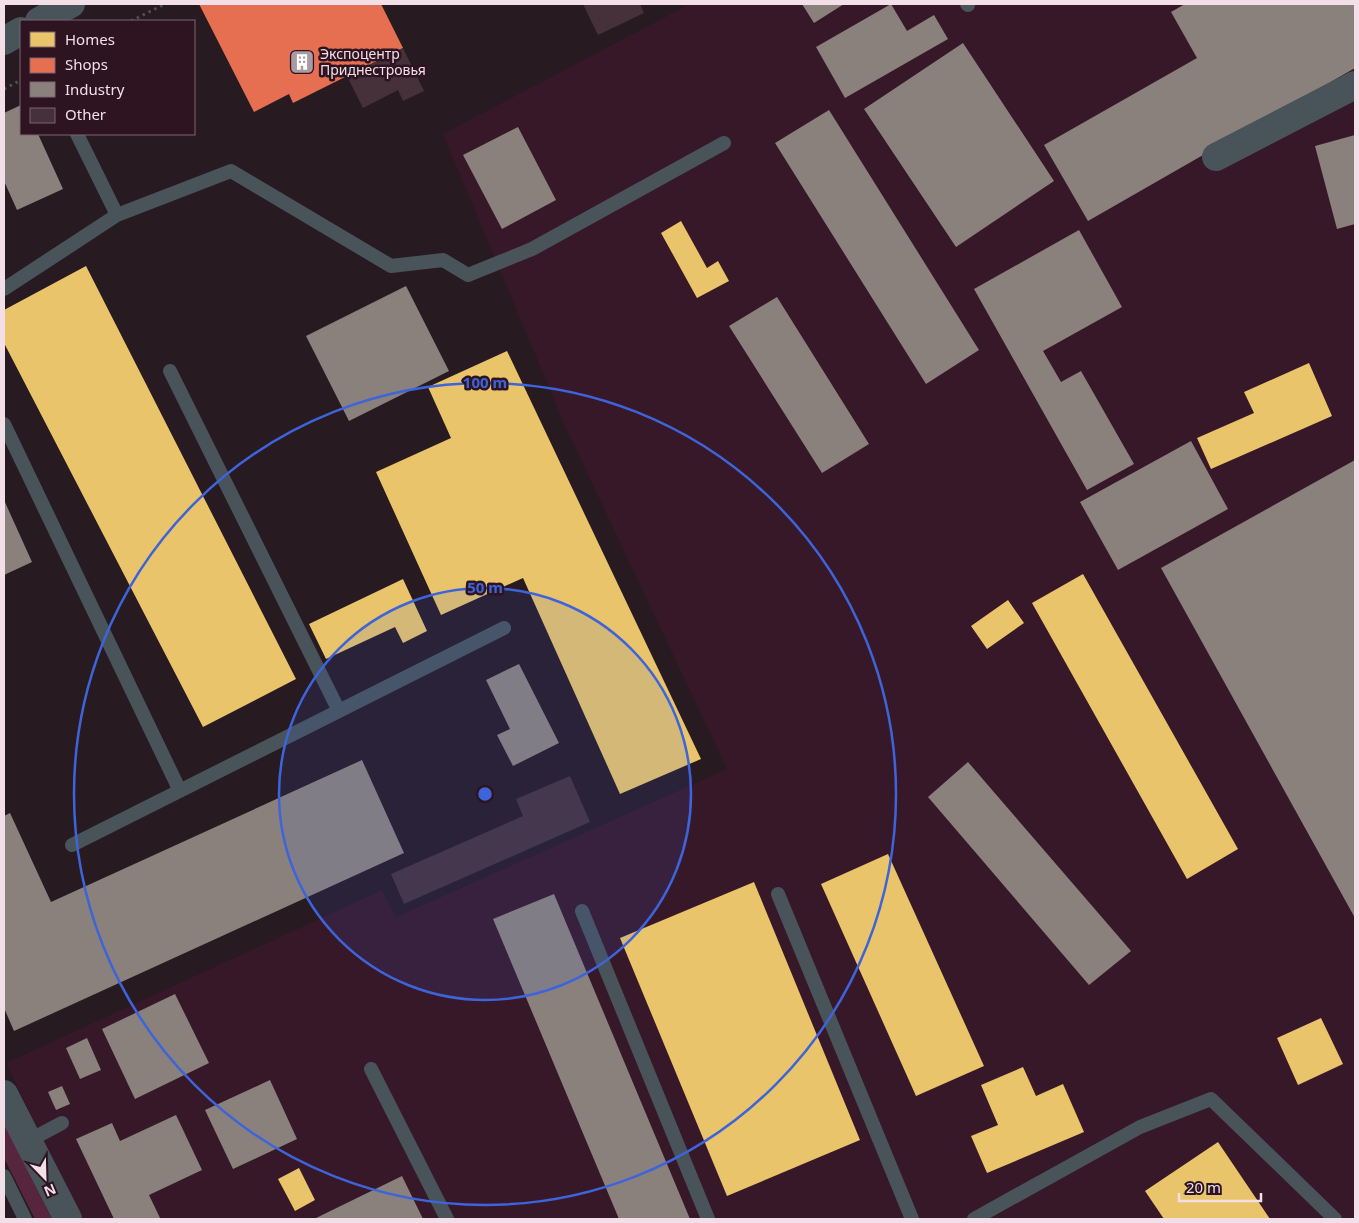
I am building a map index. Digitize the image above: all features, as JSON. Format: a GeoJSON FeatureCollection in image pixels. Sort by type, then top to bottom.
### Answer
{"type":"FeatureCollection","features":[{"type":"Feature","properties":{"kind":"street"},"geometry":{"type":"LineString","coordinates":[[40,14],[71,4]]}},
{"type":"Feature","properties":{"kind":"street"},"geometry":{"type":"LineString","coordinates":[[4,41],[20,32]]}},
{"type":"Feature","properties":{"kind":"street"},"geometry":{"type":"LineString","coordinates":[[1216,157],[1355,84]]}},
{"type":"Feature","properties":{"kind":"street"},"geometry":{"type":"LineString","coordinates":[[4,1094],[68,1219]]}},
{"type":"Feature","properties":{"kind":"lane"},"geometry":{"type":"LineString","coordinates":[[78,135],[118,215]]}},
{"type":"Feature","properties":{"kind":"lane"},"geometry":{"type":"LineString","coordinates":[[4,289],[118,215],[231,171],[391,266],[443,260],[468,275],[532,249],[724,143]]}},
{"type":"Feature","properties":{"kind":"lane"},"geometry":{"type":"LineString","coordinates":[[170,370],[339,712]]}},
{"type":"Feature","properties":{"kind":"lane"},"geometry":{"type":"LineString","coordinates":[[4,424],[180,791]]}},
{"type":"Feature","properties":{"kind":"lane"},"geometry":{"type":"LineString","coordinates":[[72,845],[504,628]]}},
{"type":"Feature","properties":{"kind":"lane"},"geometry":{"type":"LineString","coordinates":[[778,894],[912,1219]]}},
{"type":"Feature","properties":{"kind":"lane"},"geometry":{"type":"LineString","coordinates":[[582,911],[708,1219]]}},
{"type":"Feature","properties":{"kind":"lane"},"geometry":{"type":"LineString","coordinates":[[371,1068],[447,1219]]}},
{"type":"Feature","properties":{"kind":"lane"},"geometry":{"type":"LineString","coordinates":[[974,1219],[1140,1127],[1211,1099],[1335,1219]]}},
{"type":"Feature","properties":{"kind":"lane"},"geometry":{"type":"LineString","coordinates":[[28,1141],[62,1123]]}},
{"type":"Feature","properties":{"kind":"lane"},"geometry":{"type":"LineString","coordinates":[[4,1176],[26,1219]]}},
{"type":"Feature","properties":{"kind":"path"},"geometry":{"type":"LineString","coordinates":[[134,20],[165,4]]}},
{"type":"Feature","properties":{"kind":"path"},"geometry":{"type":"LineString","coordinates":[[4,89],[20,81]]}},
{"type":"Feature","properties":{"kind":"shaded area"},"geometry":{"type":"Polygon","coordinates":[[[690,4],[1355,4],[1355,1219],[81,1219],[6,1063],[382,890],[396,917],[727,769],[566,428],[443,134],[690,4]]]}},
{"type":"Feature","properties":{"kind":"shaded area"},"geometry":{"type":"Polygon","coordinates":[[[4,1123],[52,1219],[35,1219],[4,1158],[4,1123]]]}},
{"type":"Feature","properties":{"kind":"building: Homes"},"geometry":{"type":"Polygon","coordinates":[[[681,221],[707,268],[718,261],[729,281],[697,298],[661,233],[681,221]]]}},
{"type":"Feature","properties":{"kind":"building: Homes"},"geometry":{"type":"Polygon","coordinates":[[[86,266],[296,679],[203,727],[4,343],[4,310],[86,266]]]}},
{"type":"Feature","properties":{"kind":"building: Homes"},"geometry":{"type":"Polygon","coordinates":[[[507,351],[701,759],[620,794],[523,578],[441,615],[376,472],[451,438],[428,387],[507,351]]]}},
{"type":"Feature","properties":{"kind":"building: Homes"},"geometry":{"type":"Polygon","coordinates":[[[1309,363],[1332,416],[1211,469],[1197,438],[1254,413],[1244,392],[1309,363]]]}},
{"type":"Feature","properties":{"kind":"building: Homes"},"geometry":{"type":"Polygon","coordinates":[[[1083,574],[1238,849],[1187,879],[1032,603],[1083,574]]]}},
{"type":"Feature","properties":{"kind":"building: Homes"},"geometry":{"type":"Polygon","coordinates":[[[403,579],[427,631],[403,643],[395,627],[326,659],[309,624],[403,579]]]}},
{"type":"Feature","properties":{"kind":"building: Homes"},"geometry":{"type":"Polygon","coordinates":[[[1008,600],[1024,623],[987,649],[971,626],[1008,600]]]}},
{"type":"Feature","properties":{"kind":"building: Homes"},"geometry":{"type":"Polygon","coordinates":[[[888,854],[984,1066],[916,1096],[821,884],[888,854]]]}},
{"type":"Feature","properties":{"kind":"building: Homes"},"geometry":{"type":"Polygon","coordinates":[[[754,882],[860,1140],[727,1196],[620,938],[754,882]]]}},
{"type":"Feature","properties":{"kind":"building: Homes"},"geometry":{"type":"Polygon","coordinates":[[[1321,1018],[1343,1064],[1298,1085],[1277,1038],[1321,1018]]]}},
{"type":"Feature","properties":{"kind":"building: Homes"},"geometry":{"type":"Polygon","coordinates":[[[1023,1067],[1036,1096],[1063,1084],[1084,1132],[987,1173],[971,1136],[998,1125],[981,1085],[1023,1067]]]}},
{"type":"Feature","properties":{"kind":"building: Homes"},"geometry":{"type":"Polygon","coordinates":[[[1218,1142],[1270,1219],[1164,1219],[1145,1191],[1218,1142]]]}},
{"type":"Feature","properties":{"kind":"building: Homes"},"geometry":{"type":"Polygon","coordinates":[[[299,1168],[315,1200],[295,1211],[278,1179],[299,1168]]]}},
{"type":"Feature","properties":{"kind":"building: Shops","name":"Экспоцентр Приднестровья"},"geometry":{"type":"Polygon","coordinates":[[[199,4],[381,4],[403,48],[293,103],[289,94],[254,112],[199,4]]]}},
{"type":"Feature","properties":{"kind":"building: Industry"},"geometry":{"type":"Polygon","coordinates":[[[802,4],[844,4],[814,23],[802,4]]]}},
{"type":"Feature","properties":{"kind":"building: Industry"},"geometry":{"type":"Polygon","coordinates":[[[891,4],[907,31],[934,15],[948,39],[845,98],[816,47],[891,4]]]}},
{"type":"Feature","properties":{"kind":"building: Industry"},"geometry":{"type":"Polygon","coordinates":[[[1185,4],[1355,4],[1355,68],[1088,221],[1044,145],[1197,58],[1171,12],[1185,4]]]}},
{"type":"Feature","properties":{"kind":"building: Industry"},"geometry":{"type":"Polygon","coordinates":[[[963,43],[1054,181],[956,247],[864,109],[963,43]]]}},
{"type":"Feature","properties":{"kind":"building: Industry"},"geometry":{"type":"Polygon","coordinates":[[[20,105],[20,135],[38,135],[63,189],[17,210],[4,181],[4,113],[20,105]]]}},
{"type":"Feature","properties":{"kind":"building: Industry"},"geometry":{"type":"Polygon","coordinates":[[[829,110],[979,350],[926,384],[775,143],[829,110]]]}},
{"type":"Feature","properties":{"kind":"building: Industry"},"geometry":{"type":"Polygon","coordinates":[[[518,127],[556,200],[502,229],[463,155],[518,127]]]}},
{"type":"Feature","properties":{"kind":"building: Industry"},"geometry":{"type":"Polygon","coordinates":[[[1355,135],[1355,224],[1337,229],[1315,146],[1355,135]]]}},
{"type":"Feature","properties":{"kind":"building: Industry"},"geometry":{"type":"Polygon","coordinates":[[[1079,230],[1122,307],[1043,351],[1061,382],[1081,371],[1134,464],[1087,490],[974,289],[1079,230]]]}},
{"type":"Feature","properties":{"kind":"building: Industry"},"geometry":{"type":"Polygon","coordinates":[[[406,286],[449,371],[349,421],[306,336],[406,286]]]}},
{"type":"Feature","properties":{"kind":"building: Industry"},"geometry":{"type":"Polygon","coordinates":[[[777,297],[869,444],[822,473],[729,326],[777,297]]]}},
{"type":"Feature","properties":{"kind":"building: Industry"},"geometry":{"type":"Polygon","coordinates":[[[1191,441],[1228,509],[1118,570],[1080,502],[1191,441]]]}},
{"type":"Feature","properties":{"kind":"building: Industry"},"geometry":{"type":"Polygon","coordinates":[[[1355,460],[1355,918],[1161,568],[1355,460]]]}},
{"type":"Feature","properties":{"kind":"building: Industry"},"geometry":{"type":"Polygon","coordinates":[[[4,500],[32,562],[4,575],[4,500]]]}},
{"type":"Feature","properties":{"kind":"building: Industry"},"geometry":{"type":"Polygon","coordinates":[[[519,664],[559,743],[513,766],[497,735],[510,729],[486,680],[519,664]]]}},
{"type":"Feature","properties":{"kind":"building: Industry"},"geometry":{"type":"Polygon","coordinates":[[[362,760],[404,853],[14,1031],[4,1008],[4,816],[10,813],[51,902],[362,760]]]}},
{"type":"Feature","properties":{"kind":"building: Industry"},"geometry":{"type":"Polygon","coordinates":[[[968,762],[1131,951],[1089,985],[928,797],[968,762]]]}},
{"type":"Feature","properties":{"kind":"building: Industry"},"geometry":{"type":"Polygon","coordinates":[[[554,894],[690,1219],[619,1219],[493,919],[554,894]]]}},
{"type":"Feature","properties":{"kind":"building: Industry"},"geometry":{"type":"Polygon","coordinates":[[[175,994],[209,1063],[135,1099],[102,1029],[175,994]]]}},
{"type":"Feature","properties":{"kind":"building: Industry"},"geometry":{"type":"Polygon","coordinates":[[[87,1038],[101,1070],[80,1079],[66,1048],[87,1038]]]}},
{"type":"Feature","properties":{"kind":"building: Industry"},"geometry":{"type":"Polygon","coordinates":[[[270,1080],[297,1139],[233,1169],[205,1110],[270,1080]]]}},
{"type":"Feature","properties":{"kind":"building: Industry"},"geometry":{"type":"Polygon","coordinates":[[[62,1086],[70,1104],[56,1110],[48,1092],[62,1086]]]}},
{"type":"Feature","properties":{"kind":"building: Industry"},"geometry":{"type":"Polygon","coordinates":[[[176,1115],[202,1170],[149,1195],[160,1218],[114,1219],[76,1139],[112,1123],[120,1141],[176,1115]]]}},
{"type":"Feature","properties":{"kind":"building: Industry"},"geometry":{"type":"Polygon","coordinates":[[[402,1176],[423,1219],[314,1219],[402,1176]]]}},
{"type":"Feature","properties":{"kind":"building: Other"},"geometry":{"type":"Polygon","coordinates":[[[583,4],[640,4],[644,13],[598,35],[583,4]]]}},
{"type":"Feature","properties":{"kind":"building: Other"},"geometry":{"type":"Polygon","coordinates":[[[403,48],[424,91],[403,101],[398,90],[363,108],[347,76],[403,48]]]}},
{"type":"Feature","properties":{"kind":"building: Other"},"geometry":{"type":"Polygon","coordinates":[[[570,776],[590,822],[404,904],[391,874],[523,816],[516,799],[570,776]]]}},
{"type":"Feature","properties":{"kind":"place","name":"Экспоцентр Приднестровья"},"geometry":{"type":"Point","coordinates":[302,62]}}]}
